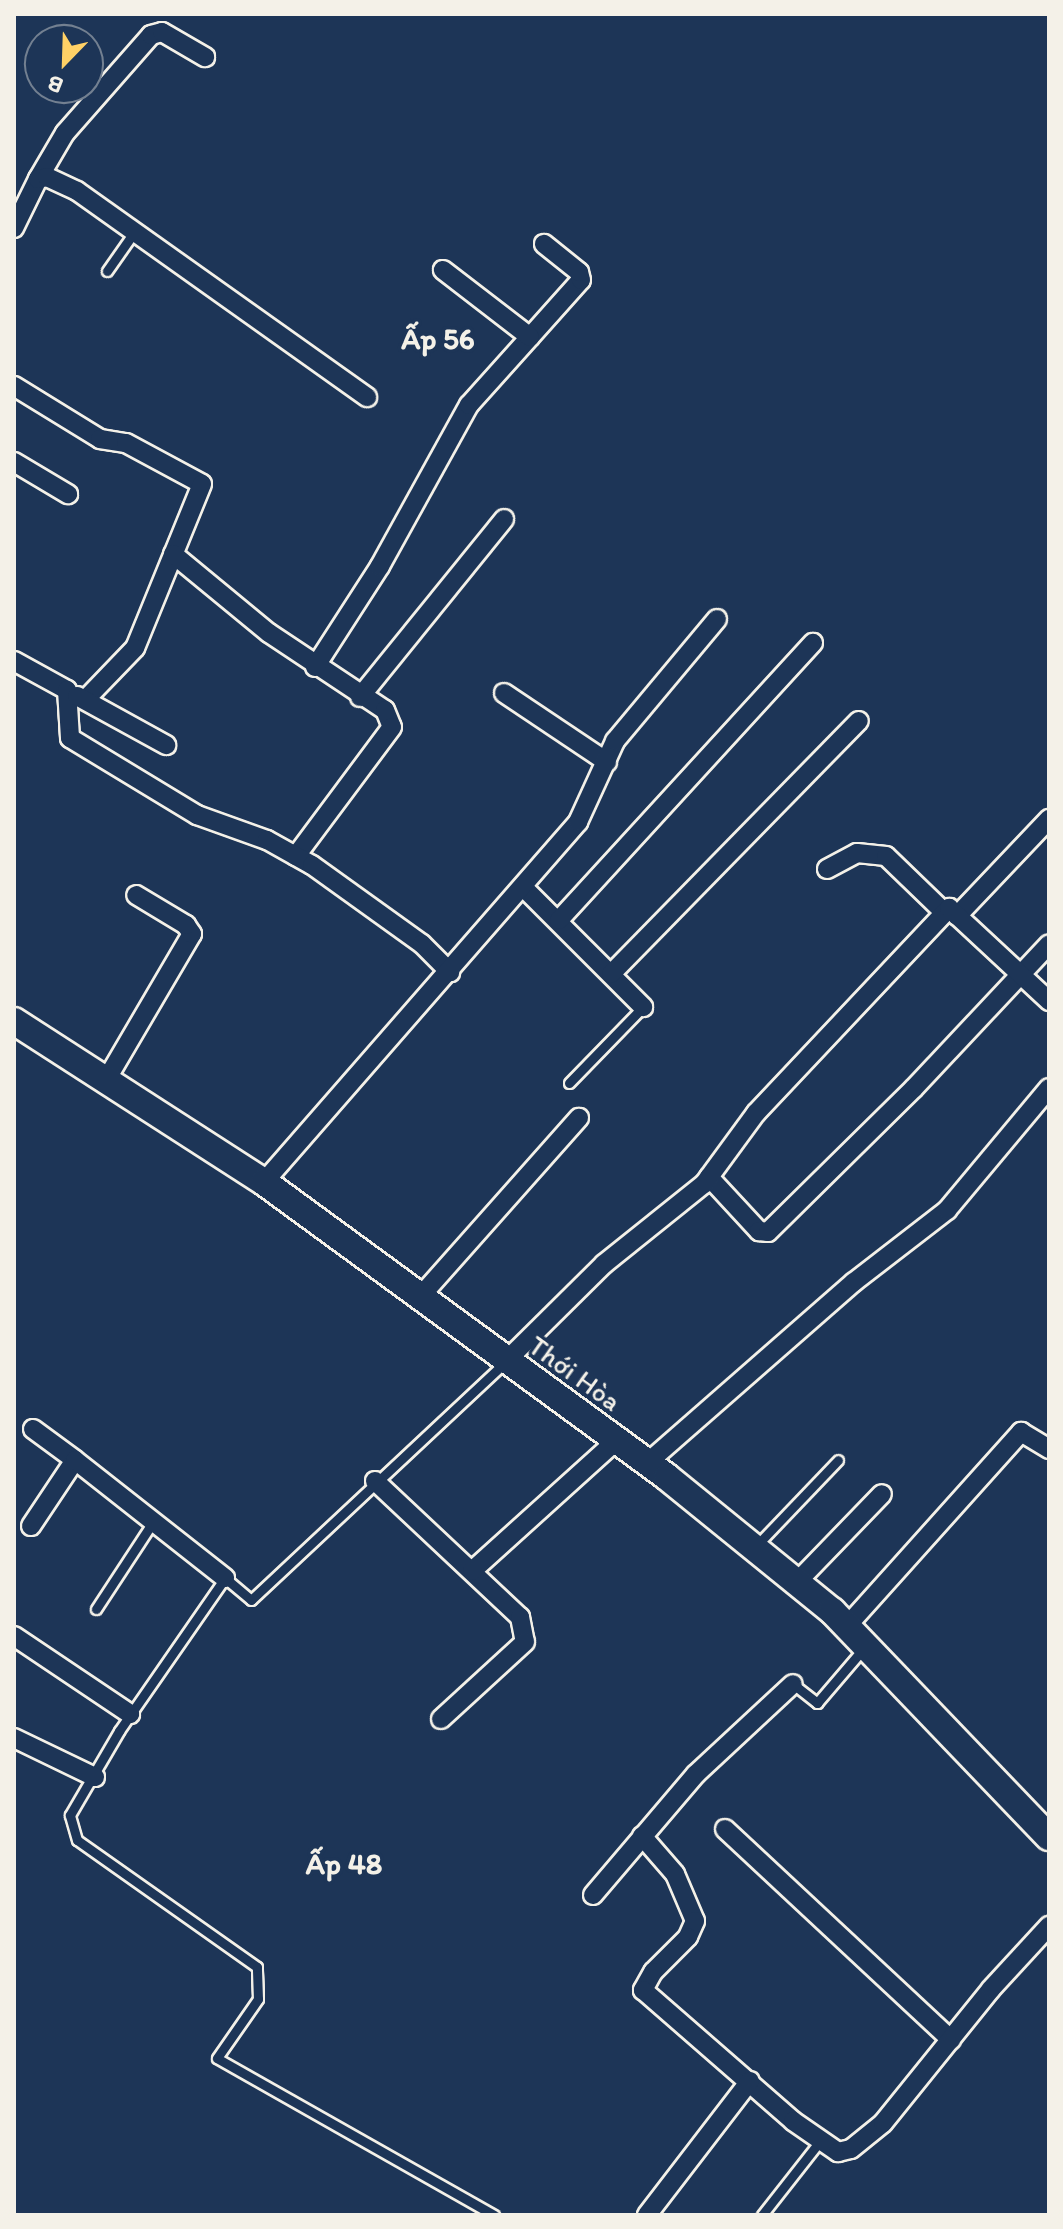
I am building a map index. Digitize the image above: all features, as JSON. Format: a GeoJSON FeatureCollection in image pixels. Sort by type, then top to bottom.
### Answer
{"type":"FeatureCollection","features":[{"type":"Feature","properties":{"kind":"street"},"geometry":{"type":"LineString","coordinates":[[14,228],[65,133],[151,35],[162,32],[205,57]]}},
{"type":"Feature","properties":{"kind":"street"},"geometry":{"type":"LineString","coordinates":[[38,179],[47,177],[77,191],[367,397]]}},
{"type":"Feature","properties":{"kind":"street"},"geometry":{"type":"LineString","coordinates":[[315,667],[380,566],[469,405],[581,280],[579,272],[544,244]]}},
{"type":"Feature","properties":{"kind":"street"},"geometry":{"type":"LineString","coordinates":[[443,270],[530,337]]}},
{"type":"Feature","properties":{"kind":"street"},"geometry":{"type":"LineString","coordinates":[[14,386],[100,439],[126,443],[202,484],[135,648],[85,700]]}},
{"type":"Feature","properties":{"kind":"street"},"geometry":{"type":"LineString","coordinates":[[14,462],[68,494]]}},
{"type":"Feature","properties":{"kind":"street"},"geometry":{"type":"LineString","coordinates":[[360,697],[504,519]]}},
{"type":"Feature","properties":{"kind":"street"},"geometry":{"type":"LineString","coordinates":[[173,554],[315,667],[385,710],[392,727],[296,856]]}},
{"type":"Feature","properties":{"kind":"street"},"geometry":{"type":"LineString","coordinates":[[264,1182],[578,822],[615,741],[717,619]]}},
{"type":"Feature","properties":{"kind":"street"},"geometry":{"type":"LineString","coordinates":[[559,920],[813,643]]}},
{"type":"Feature","properties":{"kind":"street"},"geometry":{"type":"LineString","coordinates":[[14,661],[166,745]]}},
{"type":"Feature","properties":{"kind":"street"},"geometry":{"type":"LineString","coordinates":[[67,690],[70,738],[197,815],[296,856],[369,903],[450,972]]}},
{"type":"Feature","properties":{"kind":"street"},"geometry":{"type":"LineString","coordinates":[[504,693],[607,762]]}},
{"type":"Feature","properties":{"kind":"street"},"geometry":{"type":"LineString","coordinates":[[611,974],[859,721]]}},
{"type":"Feature","properties":{"kind":"street"},"geometry":{"type":"LineString","coordinates":[[505,1362],[604,1264],[709,1177],[756,1113],[1049,819]]}},
{"type":"Feature","properties":{"kind":"street"},"geometry":{"type":"LineString","coordinates":[[827,869],[857,853],[886,856],[1049,1001]]}},
{"type":"Feature","properties":{"kind":"street"},"geometry":{"type":"LineString","coordinates":[[523,887],[643,1007]]}},
{"type":"Feature","properties":{"kind":"street"},"geometry":{"type":"LineString","coordinates":[[105,1082],[192,934],[186,925],[136,895]]}},
{"type":"Feature","properties":{"kind":"street"},"geometry":{"type":"LineString","coordinates":[[709,1177],[749,1222],[767,1233],[1049,944]]}},
{"type":"Feature","properties":{"kind":"street","name":"Thới Hòa"},"geometry":{"type":"LineString","coordinates":[[14,1021],[264,1182],[755,1548],[847,1626],[1049,1837]]}},
{"type":"Feature","properties":{"kind":"street"},"geometry":{"type":"LineString","coordinates":[[646,1464],[854,1282],[947,1210],[1049,1088]]}},
{"type":"Feature","properties":{"kind":"street"},"geometry":{"type":"LineString","coordinates":[[419,1298],[579,1118]]}},
{"type":"Feature","properties":{"kind":"street"},"geometry":{"type":"LineString","coordinates":[[33,1429],[225,1578]]}},
{"type":"Feature","properties":{"kind":"street"},"geometry":{"type":"LineString","coordinates":[[847,1626],[1021,1432],[1049,1449]]}},
{"type":"Feature","properties":{"kind":"street"},"geometry":{"type":"LineString","coordinates":[[472,1571],[615,1442]]}},
{"type":"Feature","properties":{"kind":"street"},"geometry":{"type":"LineString","coordinates":[[31,1526],[75,1460]]}},
{"type":"Feature","properties":{"kind":"street"},"geometry":{"type":"LineString","coordinates":[[375,1481],[520,1617],[525,1642],[441,1719]]}},
{"type":"Feature","properties":{"kind":"street"},"geometry":{"type":"LineString","coordinates":[[797,1582],[882,1494]]}},
{"type":"Feature","properties":{"kind":"street"},"geometry":{"type":"LineString","coordinates":[[14,1636],[130,1714]]}},
{"type":"Feature","properties":{"kind":"street"},"geometry":{"type":"LineString","coordinates":[[593,1895],[642,1836],[760,1710],[793,1684]]}},
{"type":"Feature","properties":{"kind":"street"},"geometry":{"type":"LineString","coordinates":[[14,1738],[95,1777]]}},
{"type":"Feature","properties":{"kind":"street"},"geometry":{"type":"LineString","coordinates":[[725,1829],[951,2040]]}},
{"type":"Feature","properties":{"kind":"street"},"geometry":{"type":"LineString","coordinates":[[642,1836],[675,1874],[695,1918],[688,1937],[653,1972],[643,1990],[820,2141],[838,2152],[851,2149],[883,2123],[1049,1926]]}},
{"type":"Feature","properties":{"kind":"street"},"geometry":{"type":"LineString","coordinates":[[647,2215],[750,2081]]}},
{"type":"Feature","properties":{"kind":"lane"},"geometry":{"type":"LineString","coordinates":[[107,271],[135,231]]}},
{"type":"Feature","properties":{"kind":"lane"},"geometry":{"type":"LineString","coordinates":[[569,1083],[643,1007]]}},
{"type":"Feature","properties":{"kind":"lane"},"geometry":{"type":"LineString","coordinates":[[494,2215],[217,2058],[258,1999],[257,1967],[77,1840],[70,1815],[130,1714],[225,1578],[251,1600],[505,1362]]}},
{"type":"Feature","properties":{"kind":"lane"},"geometry":{"type":"LineString","coordinates":[[755,1548],[838,1460]]}},
{"type":"Feature","properties":{"kind":"lane"},"geometry":{"type":"LineString","coordinates":[[96,1609],[153,1522]]}},
{"type":"Feature","properties":{"kind":"lane"},"geometry":{"type":"LineString","coordinates":[[793,1684],[817,1703],[866,1645]]}},
{"type":"Feature","properties":{"kind":"lane"},"geometry":{"type":"LineString","coordinates":[[762,2215],[820,2141]]}},
{"type":"Feature","properties":{"kind":"district","name":"Ấp 56"},"geometry":{"type":"Point","coordinates":[438,339]}},
{"type":"Feature","properties":{"kind":"district","name":"Ấp 48"},"geometry":{"type":"Point","coordinates":[344,1864]}}]}
